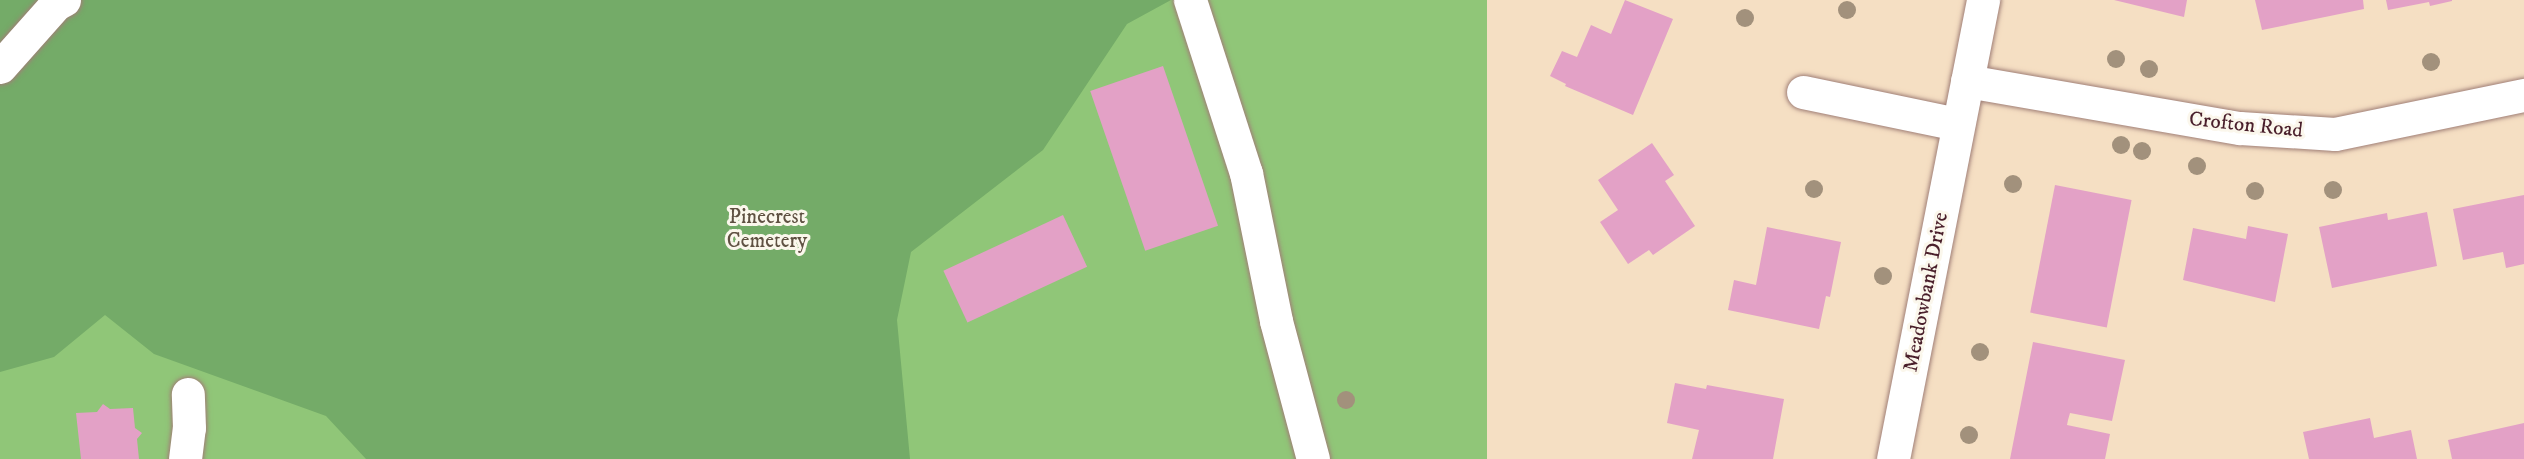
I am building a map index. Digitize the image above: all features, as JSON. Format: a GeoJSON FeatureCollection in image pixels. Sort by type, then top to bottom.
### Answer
{"type":"FeatureCollection","features":[{"type":"Feature","properties":{"kind":"street"},"geometry":{"type":"LineString","coordinates":[[0,67],[56,4],[64,0]]}},
{"type":"Feature","properties":{"kind":"street"},"geometry":{"type":"LineString","coordinates":[[1190,0],[1246,173],[1276,321],[1313,459]]}},
{"type":"Feature","properties":{"kind":"street","name":"Meadowbank Drive"},"geometry":{"type":"LineString","coordinates":[[1893,459],[1983,0]]}},
{"type":"Feature","properties":{"kind":"street","name":"Crofton Road"},"geometry":{"type":"LineString","coordinates":[[1967,81],[2241,128],[2335,134],[2524,94]]}},
{"type":"Feature","properties":{"kind":"street"},"geometry":{"type":"LineString","coordinates":[[1803,92],[1958,124]]}},
{"type":"Feature","properties":{"kind":"street"},"geometry":{"type":"LineString","coordinates":[[185,459],[189,428],[188,394]]}},
{"type":"Feature","properties":{"kind":"green space","name":"Pinecrest Cemetery"},"geometry":{"type":"Polygon","coordinates":[[[0,0],[1487,0],[1487,459],[0,459],[0,0]]]}},
{"type":"Feature","properties":{"kind":"green space"},"geometry":{"type":"Polygon","coordinates":[[[0,0],[1171,0],[1127,24],[1043,150],[911,252],[897,320],[910,459],[366,459],[326,416],[154,354],[105,315],[54,357],[0,372],[0,0]]]}},
{"type":"Feature","properties":{"kind":"building"},"geometry":{"type":"Polygon","coordinates":[[[1625,0],[1673,19],[1633,115],[1565,86],[1566,84],[1550,76],[1562,51],[1577,57],[1591,25],[1611,34],[1625,0]]]}},
{"type":"Feature","properties":{"kind":"building"},"geometry":{"type":"Polygon","coordinates":[[[2114,0],[2187,0],[2184,17],[2114,0]]]}},
{"type":"Feature","properties":{"kind":"building"},"geometry":{"type":"Polygon","coordinates":[[[2255,0],[2363,0],[2364,9],[2262,30],[2255,0]]]}},
{"type":"Feature","properties":{"kind":"building"},"geometry":{"type":"Polygon","coordinates":[[[2386,0],[2452,1],[2430,6],[2429,2],[2388,10],[2386,0]]]}},
{"type":"Feature","properties":{"kind":"building"},"geometry":{"type":"Polygon","coordinates":[[[1163,66],[1218,226],[1145,251],[1090,91],[1163,66]]]}},
{"type":"Feature","properties":{"kind":"building"},"geometry":{"type":"Polygon","coordinates":[[[1652,143],[1674,175],[1665,181],[1695,226],[1653,255],[1649,250],[1628,264],[1600,222],[1618,210],[1598,180],[1652,143]]]}},
{"type":"Feature","properties":{"kind":"building"},"geometry":{"type":"Polygon","coordinates":[[[2055,185],[2132,200],[2107,327],[2030,313],[2055,185]]]}},
{"type":"Feature","properties":{"kind":"building"},"geometry":{"type":"Polygon","coordinates":[[[2524,195],[2524,264],[2506,268],[2503,252],[2463,260],[2453,209],[2524,195]]]}},
{"type":"Feature","properties":{"kind":"building"},"geometry":{"type":"Polygon","coordinates":[[[2427,212],[2437,266],[2332,288],[2319,227],[2387,213],[2388,220],[2427,212]]]}},
{"type":"Feature","properties":{"kind":"building"},"geometry":{"type":"Polygon","coordinates":[[[1063,215],[1087,267],[967,322],[943,271],[1063,215]]]}},
{"type":"Feature","properties":{"kind":"building"},"geometry":{"type":"Polygon","coordinates":[[[2248,226],[2288,234],[2275,302],[2183,280],[2193,228],[2246,239],[2248,226]]]}},
{"type":"Feature","properties":{"kind":"building"},"geometry":{"type":"Polygon","coordinates":[[[1767,227],[1841,242],[1830,297],[1826,296],[1819,329],[1728,310],[1734,280],[1756,285],[1767,227]]]}},
{"type":"Feature","properties":{"kind":"building"},"geometry":{"type":"Polygon","coordinates":[[[2033,342],[2125,360],[2112,421],[2070,413],[2068,420],[2067,425],[2110,434],[2105,459],[2010,459],[2033,342]]]}},
{"type":"Feature","properties":{"kind":"building"},"geometry":{"type":"Polygon","coordinates":[[[1675,383],[1706,389],[1707,385],[1784,399],[1773,459],[1692,459],[1699,430],[1667,423],[1675,383]]]}},
{"type":"Feature","properties":{"kind":"building"},"geometry":{"type":"Polygon","coordinates":[[[103,404],[110,409],[133,408],[135,428],[142,433],[137,439],[139,459],[81,459],[76,413],[97,412],[103,404]]]}},
{"type":"Feature","properties":{"kind":"building"},"geometry":{"type":"Polygon","coordinates":[[[2370,418],[2374,438],[2411,430],[2417,459],[2309,459],[2303,432],[2370,418]]]}},
{"type":"Feature","properties":{"kind":"building"},"geometry":{"type":"Polygon","coordinates":[[[2524,423],[2524,459],[2452,459],[2448,440],[2524,423]]]}}]}
